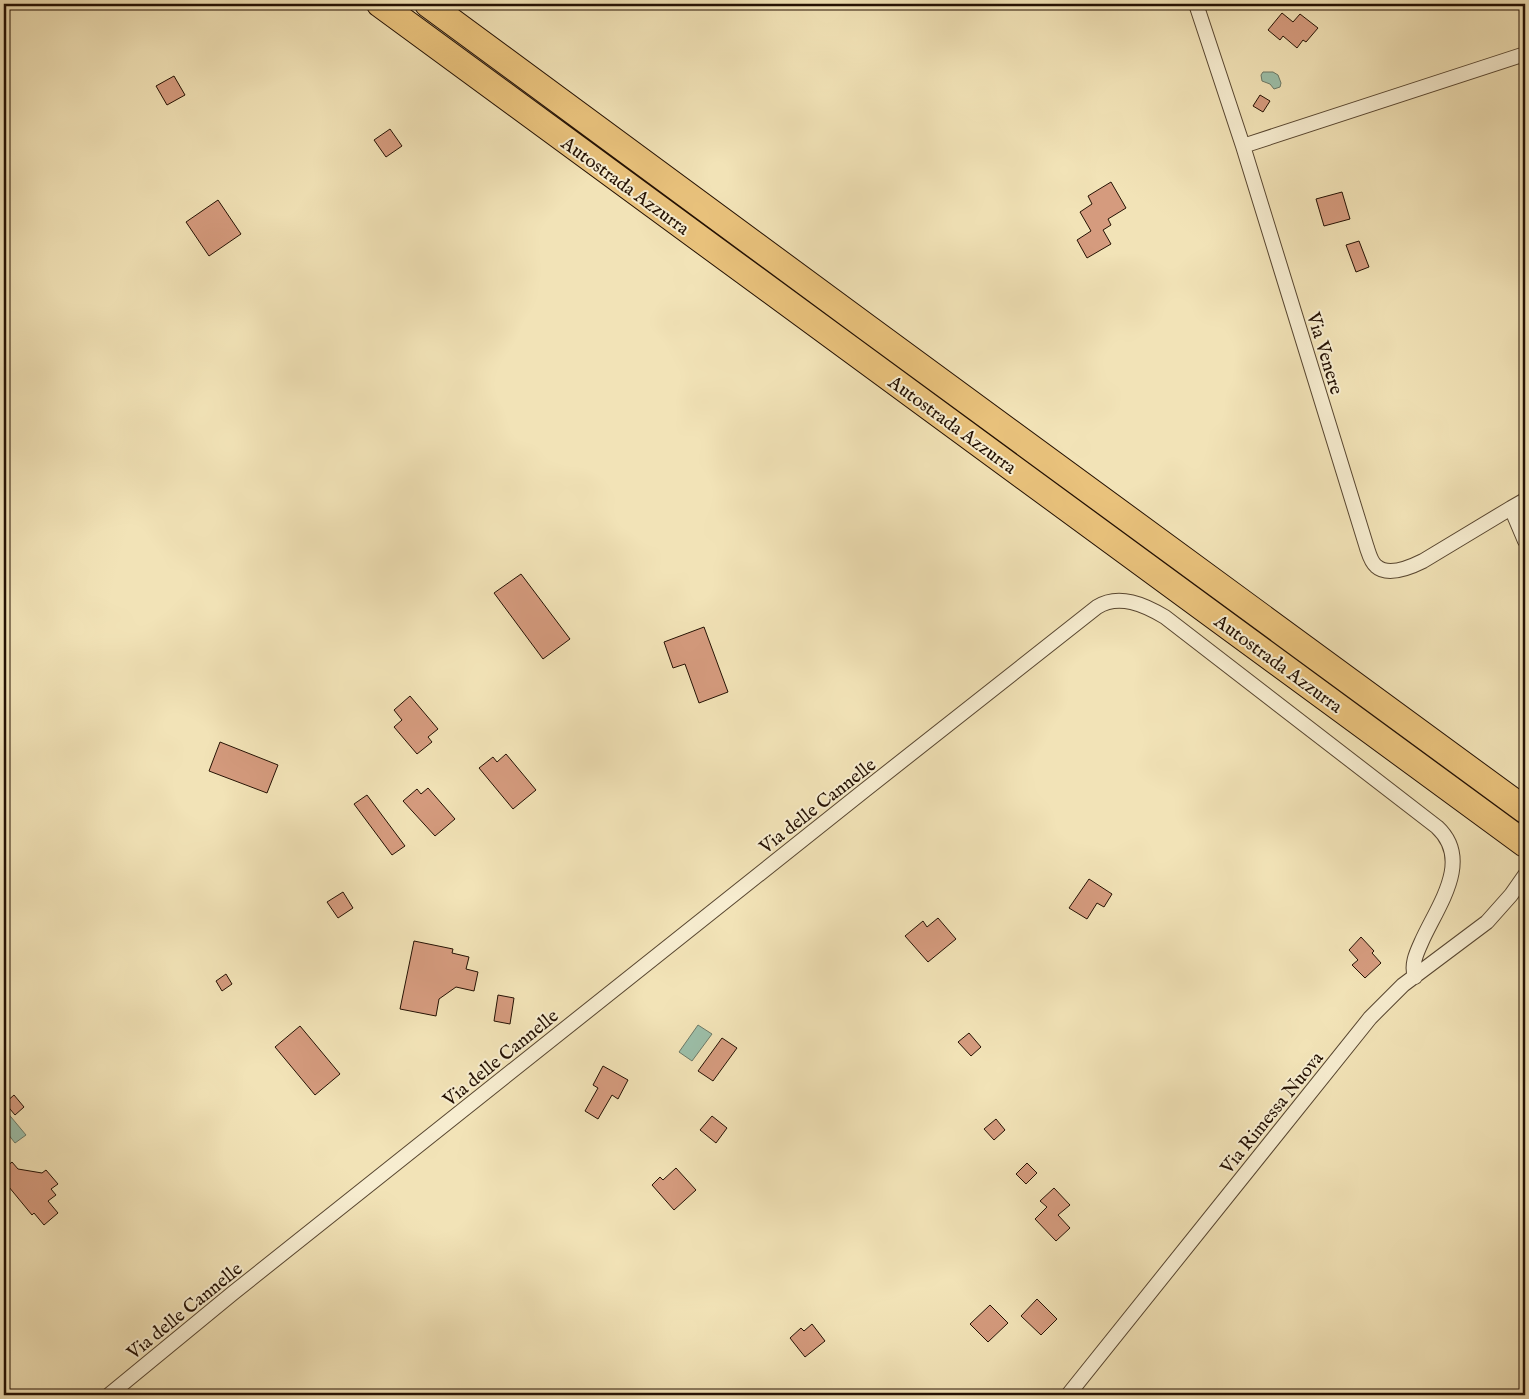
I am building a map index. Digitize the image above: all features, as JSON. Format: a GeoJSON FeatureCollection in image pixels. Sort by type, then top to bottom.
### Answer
{"type":"FeatureCollection","features":[{"type":"Feature","properties":{"kind":"highway","name":"Autostrada Azzurra"},"geometry":{"type":"LineString","coordinates":[[380,4],[1525,844]]}},
{"type":"Feature","properties":{"kind":"highway","name":"Autostrada Azzurra"},"geometry":{"type":"LineString","coordinates":[[428,4],[1525,810]]}},
{"type":"Feature","properties":{"kind":"street","name":"Via Venere"},"geometry":{"type":"LineString","coordinates":[[1196,4],[1243,146],[1367,548],[1374,565],[1379,569],[1389,571],[1418,563],[1511,508]]}},
{"type":"Feature","properties":{"kind":"street"},"geometry":{"type":"LineString","coordinates":[[1243,146],[1525,54]]}},
{"type":"Feature","properties":{"kind":"street"},"geometry":{"type":"LineString","coordinates":[[1525,500],[1511,508],[1525,541]]}},
{"type":"Feature","properties":{"kind":"street","name":"Via delle Cannelle"},"geometry":{"type":"LineString","coordinates":[[109,1395],[248,1281],[858,796],[1098,607],[1108,602],[1117,600],[1132,602],[1165,616],[1443,833],[1449,842],[1452,852],[1453,863],[1450,880],[1444,897],[1418,948],[1413,965],[1415,976]]}},
{"type":"Feature","properties":{"kind":"street","name":"Via Rimessa Nuova"},"geometry":{"type":"LineString","coordinates":[[1068,1395],[1370,1018],[1415,976],[1480,928],[1511,895],[1525,875]]}},
{"type":"Feature","properties":{"kind":"shaded area"},"geometry":{"type":"Polygon","coordinates":[[[1263,72],[1273,72],[1278,75],[1281,83],[1280,87],[1274,89],[1270,84],[1262,81],[1261,75],[1263,72]]]}},
{"type":"Feature","properties":{"kind":"shaded area"},"geometry":{"type":"Polygon","coordinates":[[[698,1025],[712,1034],[692,1061],[679,1052],[698,1025]]]}},
{"type":"Feature","properties":{"kind":"shaded area"},"geometry":{"type":"Polygon","coordinates":[[[6,1111],[26,1135],[15,1143],[4,1129],[4,1113],[6,1111]]]}},
{"type":"Feature","properties":{"kind":"building"},"geometry":{"type":"Polygon","coordinates":[[[1282,13],[1293,22],[1300,14],[1318,28],[1306,42],[1303,40],[1297,48],[1283,36],[1280,40],[1268,30],[1282,13]]]}},
{"type":"Feature","properties":{"kind":"building"},"geometry":{"type":"Polygon","coordinates":[[[174,76],[185,95],[167,105],[156,86],[174,76]]]}},
{"type":"Feature","properties":{"kind":"building"},"geometry":{"type":"Polygon","coordinates":[[[1260,95],[1270,101],[1263,112],[1253,106],[1260,95]]]}},
{"type":"Feature","properties":{"kind":"building"},"geometry":{"type":"Polygon","coordinates":[[[390,129],[402,146],[386,157],[374,140],[390,129]]]}},
{"type":"Feature","properties":{"kind":"building"},"geometry":{"type":"Polygon","coordinates":[[[1111,182],[1126,208],[1108,219],[1111,225],[1103,230],[1111,244],[1087,258],[1077,240],[1091,231],[1080,212],[1092,204],[1088,196],[1111,182]]]}},
{"type":"Feature","properties":{"kind":"building"},"geometry":{"type":"Polygon","coordinates":[[[1342,192],[1350,219],[1324,226],[1316,199],[1342,192]]]}},
{"type":"Feature","properties":{"kind":"building"},"geometry":{"type":"Polygon","coordinates":[[[218,200],[241,234],[209,256],[186,222],[218,200]]]}},
{"type":"Feature","properties":{"kind":"building"},"geometry":{"type":"Polygon","coordinates":[[[1359,241],[1369,267],[1356,272],[1346,245],[1359,241]]]}},
{"type":"Feature","properties":{"kind":"building"},"geometry":{"type":"Polygon","coordinates":[[[521,574],[570,639],[543,659],[494,593],[521,574]]]}},
{"type":"Feature","properties":{"kind":"building"},"geometry":{"type":"Polygon","coordinates":[[[704,627],[728,692],[699,703],[685,664],[673,668],[664,642],[704,627]]]}},
{"type":"Feature","properties":{"kind":"building"},"geometry":{"type":"Polygon","coordinates":[[[410,696],[438,729],[428,737],[432,742],[417,754],[394,727],[402,720],[394,710],[410,696]]]}},
{"type":"Feature","properties":{"kind":"building"},"geometry":{"type":"Polygon","coordinates":[[[220,742],[278,765],[267,793],[209,771],[220,742]]]}},
{"type":"Feature","properties":{"kind":"building"},"geometry":{"type":"Polygon","coordinates":[[[506,754],[536,790],[513,809],[479,768],[493,757],[497,762],[506,754]]]}},
{"type":"Feature","properties":{"kind":"building"},"geometry":{"type":"Polygon","coordinates":[[[428,788],[455,819],[435,836],[403,801],[417,789],[421,794],[428,788]]]}},
{"type":"Feature","properties":{"kind":"building"},"geometry":{"type":"Polygon","coordinates":[[[367,795],[405,846],[392,855],[354,804],[367,795]]]}},
{"type":"Feature","properties":{"kind":"building"},"geometry":{"type":"Polygon","coordinates":[[[1089,879],[1112,894],[1104,907],[1097,903],[1087,919],[1069,908],[1089,879]]]}},
{"type":"Feature","properties":{"kind":"building"},"geometry":{"type":"Polygon","coordinates":[[[343,892],[353,908],[338,918],[327,902],[343,892]]]}},
{"type":"Feature","properties":{"kind":"building"},"geometry":{"type":"Polygon","coordinates":[[[938,918],[956,939],[928,962],[905,936],[923,921],[927,927],[938,918]]]}},
{"type":"Feature","properties":{"kind":"building"},"geometry":{"type":"Polygon","coordinates":[[[1361,937],[1374,951],[1372,953],[1381,963],[1365,978],[1352,965],[1358,960],[1349,950],[1361,937]]]}},
{"type":"Feature","properties":{"kind":"building"},"geometry":{"type":"Polygon","coordinates":[[[414,941],[453,949],[452,953],[469,957],[466,969],[478,972],[474,991],[456,987],[439,999],[436,1016],[400,1009],[414,941]]]}},
{"type":"Feature","properties":{"kind":"building"},"geometry":{"type":"Polygon","coordinates":[[[226,974],[232,984],[222,991],[216,981],[226,974]]]}},
{"type":"Feature","properties":{"kind":"building"},"geometry":{"type":"Polygon","coordinates":[[[498,995],[514,998],[510,1024],[494,1021],[498,995]]]}},
{"type":"Feature","properties":{"kind":"building"},"geometry":{"type":"Polygon","coordinates":[[[300,1026],[340,1074],[315,1095],[275,1047],[300,1026]]]}},
{"type":"Feature","properties":{"kind":"building"},"geometry":{"type":"Polygon","coordinates":[[[969,1033],[981,1047],[971,1056],[958,1042],[969,1033]]]}},
{"type":"Feature","properties":{"kind":"building"},"geometry":{"type":"Polygon","coordinates":[[[722,1038],[737,1048],[713,1081],[698,1071],[722,1038]]]}},
{"type":"Feature","properties":{"kind":"building"},"geometry":{"type":"Polygon","coordinates":[[[603,1066],[628,1080],[618,1099],[612,1095],[598,1119],[585,1111],[598,1088],[593,1085],[603,1066]]]}},
{"type":"Feature","properties":{"kind":"building"},"geometry":{"type":"Polygon","coordinates":[[[14,1095],[24,1107],[15,1115],[5,1103],[14,1095]]]}},
{"type":"Feature","properties":{"kind":"building"},"geometry":{"type":"Polygon","coordinates":[[[712,1116],[727,1128],[716,1143],[700,1130],[712,1116]]]}},
{"type":"Feature","properties":{"kind":"building"},"geometry":{"type":"Polygon","coordinates":[[[996,1119],[1005,1130],[994,1140],[984,1129],[996,1119]]]}},
{"type":"Feature","properties":{"kind":"building"},"geometry":{"type":"Polygon","coordinates":[[[12,1162],[18,1169],[42,1173],[46,1170],[58,1184],[51,1189],[56,1195],[48,1201],[58,1213],[44,1225],[34,1213],[32,1215],[4,1181],[4,1169],[12,1162]]]}},
{"type":"Feature","properties":{"kind":"building"},"geometry":{"type":"Polygon","coordinates":[[[1027,1163],[1037,1173],[1026,1184],[1016,1174],[1027,1163]]]}},
{"type":"Feature","properties":{"kind":"building"},"geometry":{"type":"Polygon","coordinates":[[[676,1168],[696,1190],[674,1210],[652,1185],[660,1177],[663,1180],[676,1168]]]}},
{"type":"Feature","properties":{"kind":"building"},"geometry":{"type":"Polygon","coordinates":[[[1054,1188],[1070,1205],[1058,1215],[1070,1228],[1056,1241],[1035,1219],[1047,1207],[1040,1201],[1054,1188]]]}},
{"type":"Feature","properties":{"kind":"building"},"geometry":{"type":"Polygon","coordinates":[[[1037,1299],[1057,1319],[1041,1335],[1021,1316],[1037,1299]]]}},
{"type":"Feature","properties":{"kind":"building"},"geometry":{"type":"Polygon","coordinates":[[[990,1305],[1008,1323],[988,1342],[970,1324],[990,1305]]]}},
{"type":"Feature","properties":{"kind":"building"},"geometry":{"type":"Polygon","coordinates":[[[812,1324],[825,1341],[805,1357],[790,1338],[801,1328],[804,1331],[812,1324]]]}}]}
